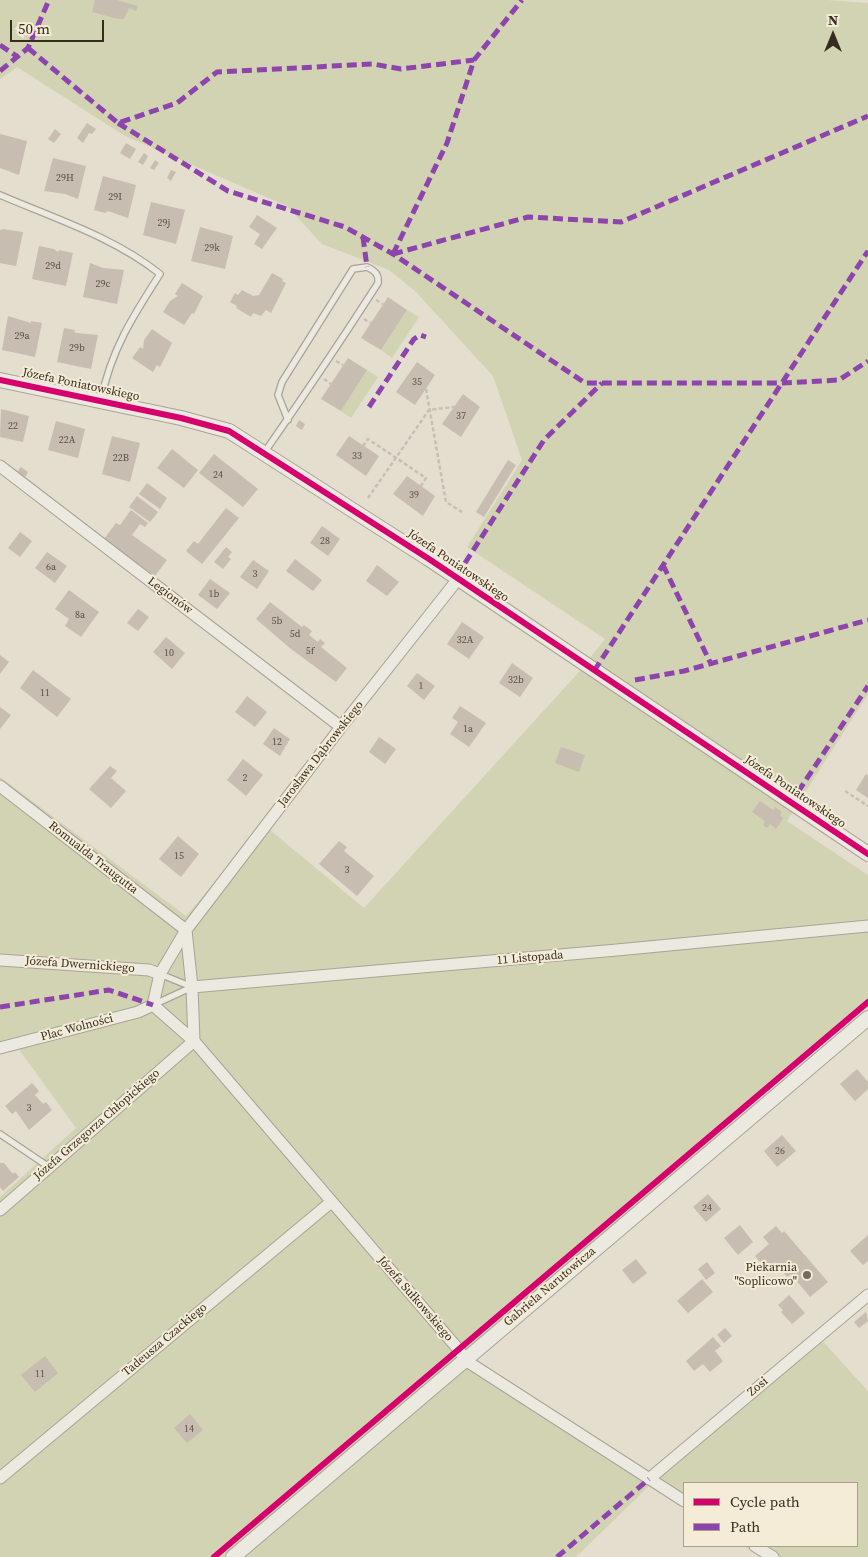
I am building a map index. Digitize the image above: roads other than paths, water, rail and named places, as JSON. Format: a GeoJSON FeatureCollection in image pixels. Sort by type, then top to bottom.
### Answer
{"type":"FeatureCollection","features":[{"type":"Feature","properties":{"kind":"street","name":"Józefa Poniatowskiego"},"geometry":{"type":"LineString","coordinates":[[0,380],[102,400],[229,431],[458,579],[868,854]]}},
{"type":"Feature","properties":{"kind":"street","name":"Legionów"},"geometry":{"type":"LineString","coordinates":[[0,466],[341,727]]}},
{"type":"Feature","properties":{"kind":"street","name":"Jarosława Dąbrowskiego"},"geometry":{"type":"LineString","coordinates":[[160,974],[186,930],[341,727],[458,579]]}},
{"type":"Feature","properties":{"kind":"street","name":"Romualda Traugutta"},"geometry":{"type":"LineString","coordinates":[[0,786],[186,930]]}},
{"type":"Feature","properties":{"kind":"street","name":"11 Listopada"},"geometry":{"type":"LineString","coordinates":[[192,987],[868,926]]}},
{"type":"Feature","properties":{"kind":"street"},"geometry":{"type":"LineString","coordinates":[[186,930],[192,987],[194,1041]]}},
{"type":"Feature","properties":{"kind":"street","name":"Józefa Dwernickiego"},"geometry":{"type":"LineString","coordinates":[[0,960],[148,970],[160,974]]}},
{"type":"Feature","properties":{"kind":"street"},"geometry":{"type":"LineString","coordinates":[[153,1005],[160,974]]}},
{"type":"Feature","properties":{"kind":"street","name":"Józefa Sułkowskiego"},"geometry":{"type":"LineString","coordinates":[[153,1005],[194,1041],[330,1203],[459,1350],[465,1360],[683,1501]]}},
{"type":"Feature","properties":{"kind":"street","name":"Plac Wolności"},"geometry":{"type":"LineString","coordinates":[[0,1048],[138,1012],[153,1005]]}},
{"type":"Feature","properties":{"kind":"street","name":"Gabriela Narutowicza"},"geometry":{"type":"LineString","coordinates":[[233,1557],[868,1018]]}},
{"type":"Feature","properties":{"kind":"street","name":"Józefa Grzegorza Chłopickiego"},"geometry":{"type":"LineString","coordinates":[[0,1210],[194,1041]]}},
{"type":"Feature","properties":{"kind":"street","name":"Tadeusza Czackiego"},"geometry":{"type":"LineString","coordinates":[[0,1478],[330,1203]]}},
{"type":"Feature","properties":{"kind":"street","name":"Zosi"},"geometry":{"type":"LineString","coordinates":[[649,1479],[868,1295]]}},
{"type":"Feature","properties":{"kind":"street"},"geometry":{"type":"LineString","coordinates":[[757,1547],[773,1557]]}},
{"type":"Feature","properties":{"kind":"lane"},"geometry":{"type":"LineString","coordinates":[[0,195],[103,240],[148,264],[160,274],[125,328],[105,380],[102,400]]}},
{"type":"Feature","properties":{"kind":"lane"},"geometry":{"type":"LineString","coordinates":[[264,453],[288,420],[378,283],[379,277],[367,267],[353,269],[282,382],[278,395],[288,420]]}},
{"type":"Feature","properties":{"kind":"lane"},"geometry":{"type":"LineString","coordinates":[[160,974],[192,987]]}},
{"type":"Feature","properties":{"kind":"lane"},"geometry":{"type":"LineString","coordinates":[[153,1005],[192,987]]}},
{"type":"Feature","properties":{"kind":"lane"},"geometry":{"type":"LineString","coordinates":[[0,1134],[49,1168]]}},
{"type":"Feature","properties":{"kind":"place","name":"Piekarnia \"Soplicowo\""},"geometry":{"type":"Point","coordinates":[807,1275]}}]}
